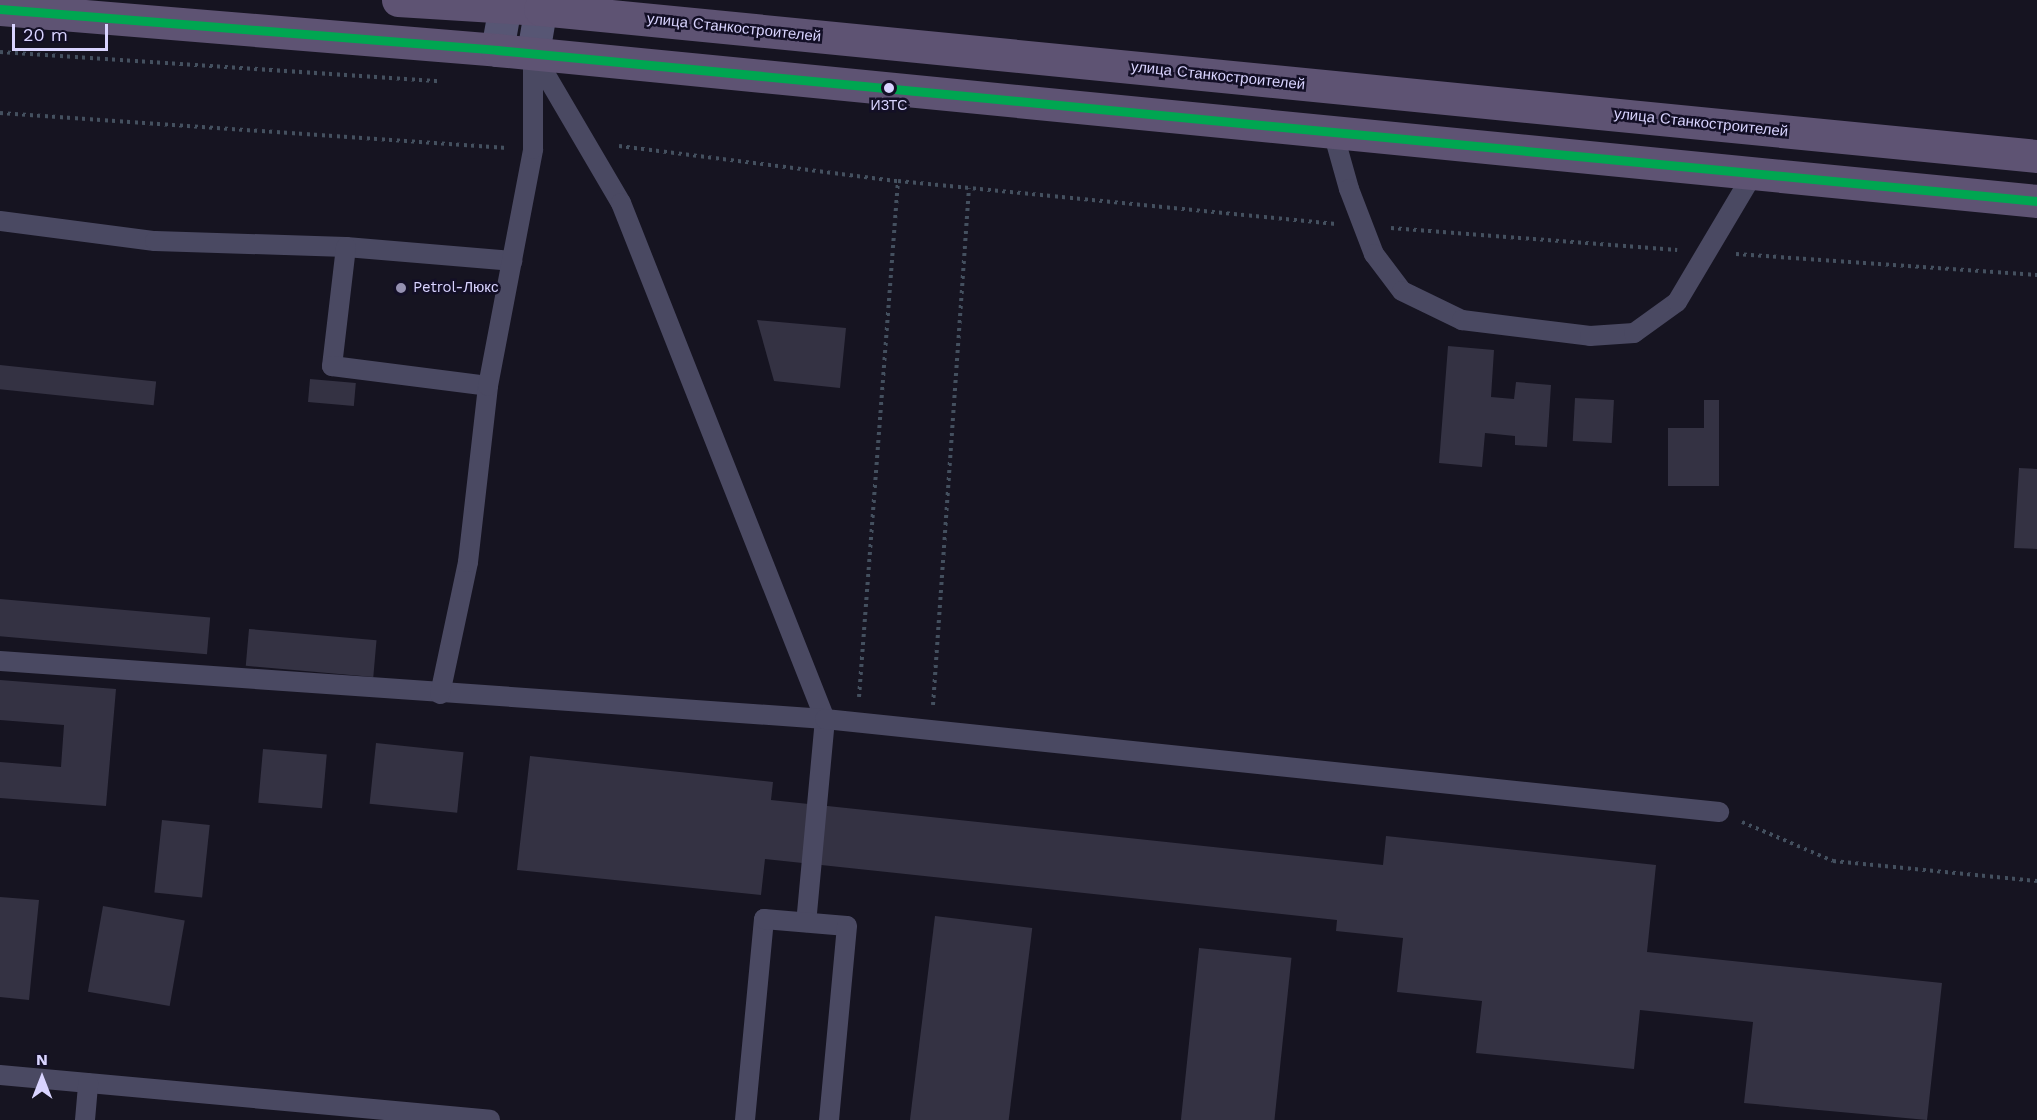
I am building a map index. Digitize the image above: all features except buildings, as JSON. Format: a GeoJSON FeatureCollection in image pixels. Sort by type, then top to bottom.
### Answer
{"type":"FeatureCollection","features":[{"type":"Feature","properties":{"kind":"main road","name":"улица Станкостроителей"},"geometry":{"type":"LineString","coordinates":[[398,0],[541,5],[2037,156]]}},
{"type":"Feature","properties":{"kind":"main road"},"geometry":{"type":"LineString","coordinates":[[497,50],[505,4]]}},
{"type":"Feature","properties":{"kind":"main road"},"geometry":{"type":"LineString","coordinates":[[533,53],[541,5]]}},
{"type":"Feature","properties":{"kind":"main road"},"geometry":{"type":"LineString","coordinates":[[0,9],[533,53],[2037,201]]}},
{"type":"Feature","properties":{"kind":"lane"},"geometry":{"type":"LineString","coordinates":[[533,53],[588,142],[621,203],[825,719],[806,922]]}},
{"type":"Feature","properties":{"kind":"lane"},"geometry":{"type":"LineString","coordinates":[[440,694],[468,562],[488,386],[533,150],[533,53]]}},
{"type":"Feature","properties":{"kind":"lane"},"geometry":{"type":"LineString","coordinates":[[1333,132],[1374,254],[1402,291],[1462,320],[1590,336],[1634,333],[1677,302],[1709,252],[1753,174]]}},
{"type":"Feature","properties":{"kind":"lane"},"geometry":{"type":"LineString","coordinates":[[0,221],[155,241],[346,247],[512,261]]}},
{"type":"Feature","properties":{"kind":"lane"},"geometry":{"type":"LineString","coordinates":[[346,247],[332,366],[488,386]]}},
{"type":"Feature","properties":{"kind":"lane"},"geometry":{"type":"LineString","coordinates":[[0,661],[440,694],[825,719],[1719,812]]}},
{"type":"Feature","properties":{"kind":"lane"},"geometry":{"type":"LineString","coordinates":[[745,1120],[764,919],[847,926],[829,1120]]}},
{"type":"Feature","properties":{"kind":"lane"},"geometry":{"type":"LineString","coordinates":[[0,1075],[490,1120]]}},
{"type":"Feature","properties":{"kind":"lane"},"geometry":{"type":"LineString","coordinates":[[85,1120],[88,1083]]}},
{"type":"Feature","properties":{"kind":"path"},"geometry":{"type":"LineString","coordinates":[[0,112],[533,150]]}},
{"type":"Feature","properties":{"kind":"path"},"geometry":{"type":"LineString","coordinates":[[588,142],[898,181],[1363,226],[2037,275]]}},
{"type":"Feature","properties":{"kind":"path"},"geometry":{"type":"LineString","coordinates":[[857,722],[898,181]]}},
{"type":"Feature","properties":{"kind":"path"},"geometry":{"type":"LineString","coordinates":[[932,730],[969,188]]}},
{"type":"Feature","properties":{"kind":"path"},"geometry":{"type":"LineString","coordinates":[[1719,812],[1833,861],[2037,881]]}},
{"type":"Feature","properties":{"kind":"transit line"},"geometry":{"type":"LineString","coordinates":[[0,9],[497,50],[2037,201]]}},
{"type":"Feature","properties":{"kind":"place","name":"ИЗТС"},"geometry":{"type":"Point","coordinates":[889,88]}},
{"type":"Feature","properties":{"kind":"place","name":"Petrol-Люкс"},"geometry":{"type":"Point","coordinates":[401,288]}}]}
